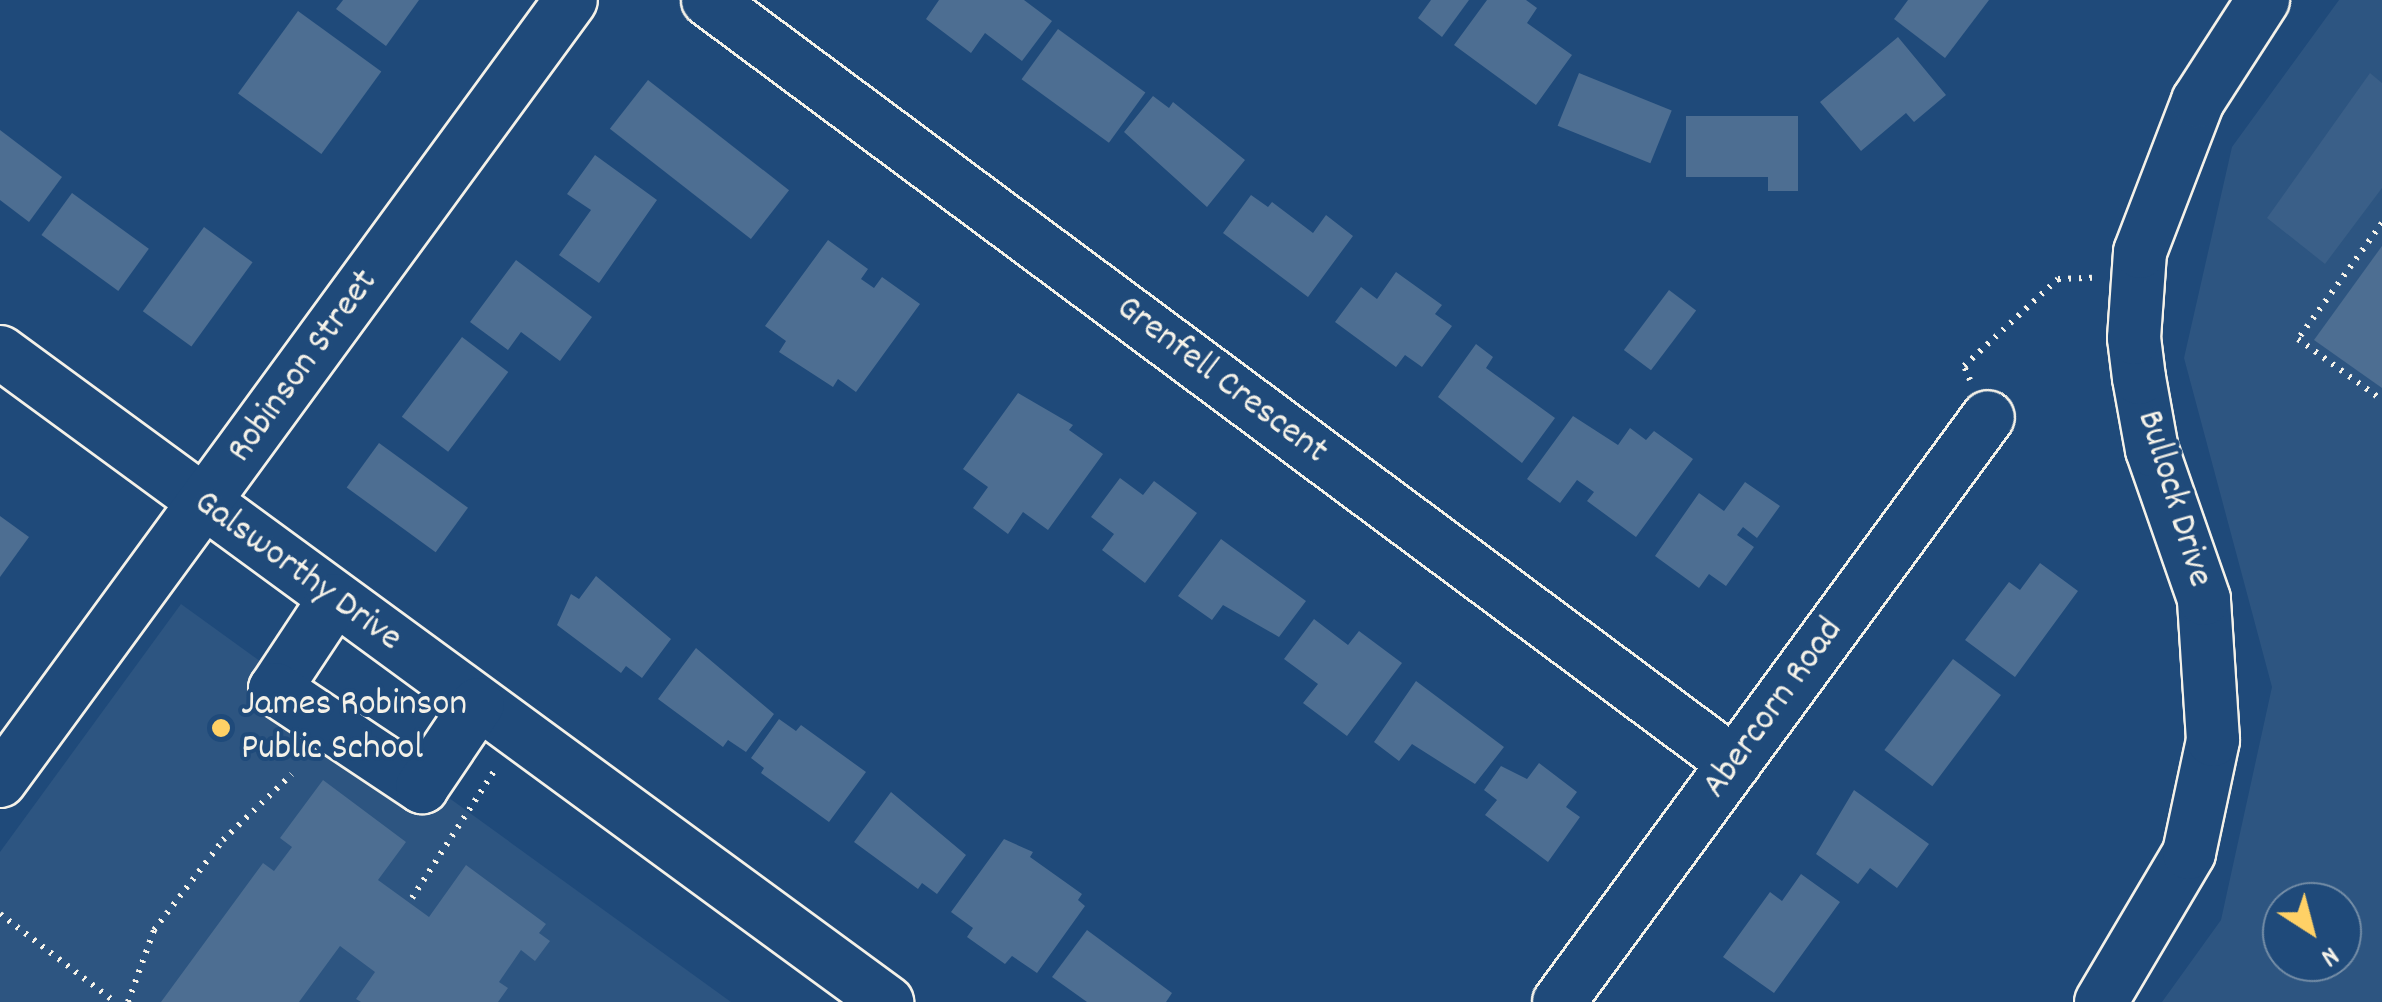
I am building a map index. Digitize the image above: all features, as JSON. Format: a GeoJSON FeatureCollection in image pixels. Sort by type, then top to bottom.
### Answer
{"type":"FeatureCollection","features":[{"type":"Feature","properties":{"kind":"street","name":"Robinson Street"},"geometry":{"type":"LineString","coordinates":[[0,781],[572,0]]}},
{"type":"Feature","properties":{"kind":"street","name":"Grenfell Crescent"},"geometry":{"type":"LineString","coordinates":[[708,0],[1734,763]]}},
{"type":"Feature","properties":{"kind":"street","name":"Bullock Drive"},"geometry":{"type":"LineString","coordinates":[[2101,1002],[2189,853],[2213,740],[2204,599],[2152,450],[2139,378],[2134,338],[2140,252],[2177,145],[2263,0]]}},
{"type":"Feature","properties":{"kind":"street","name":"Galsworthy Drive"},"geometry":{"type":"LineString","coordinates":[[0,352],[887,1002]]}},
{"type":"Feature","properties":{"kind":"street","name":"Abercorn Road"},"geometry":{"type":"LineString","coordinates":[[1559,1002],[1988,416]]}},
{"type":"Feature","properties":{"kind":"street"},"geometry":{"type":"LineString","coordinates":[[334,600],[275,689],[422,787],[497,718]]}},
{"type":"Feature","properties":{"kind":"path"},"geometry":{"type":"LineString","coordinates":[[2382,223],[2298,339],[2382,400]]}},
{"type":"Feature","properties":{"kind":"path"},"geometry":{"type":"LineString","coordinates":[[1988,416],[1964,366],[2058,279],[2138,276]]}},
{"type":"Feature","properties":{"kind":"path"},"geometry":{"type":"LineString","coordinates":[[412,898],[461,830],[497,718]]}},
{"type":"Feature","properties":{"kind":"path"},"geometry":{"type":"LineString","coordinates":[[128,1002],[154,930],[223,840],[292,774]]}},
{"type":"Feature","properties":{"kind":"path"},"geometry":{"type":"LineString","coordinates":[[0,914],[116,1002]]}},
{"type":"Feature","properties":{"kind":"shaded area"},"geometry":{"type":"Polygon","coordinates":[[[2339,0],[2382,0],[2382,1002],[2162,1002],[2221,920],[2272,687],[2184,358],[2232,147],[2339,0]]]}},
{"type":"Feature","properties":{"kind":"shaded area"},"geometry":{"type":"Polygon","coordinates":[[[2370,73],[2382,83],[2382,188],[2325,264],[2267,218],[2370,73]]]}},
{"type":"Feature","properties":{"kind":"shaded area","name":"James Robinson Public School"},"geometry":{"type":"Polygon","coordinates":[[[181,604],[731,1002],[0,1002],[0,852],[181,604]]]}},
{"type":"Feature","properties":{"kind":"building"},"geometry":{"type":"Polygon","coordinates":[[[343,0],[419,0],[386,46],[336,9],[343,0]]]}},
{"type":"Feature","properties":{"kind":"building"},"geometry":{"type":"Polygon","coordinates":[[[939,0],[1024,0],[1052,21],[1022,61],[985,33],[971,53],[926,19],[939,0]]]}},
{"type":"Feature","properties":{"kind":"building"},"geometry":{"type":"Polygon","coordinates":[[[1431,0],[1469,0],[1442,37],[1418,18],[1431,0]]]}},
{"type":"Feature","properties":{"kind":"building"},"geometry":{"type":"Polygon","coordinates":[[[1487,0],[1526,0],[1537,8],[1527,23],[1572,55],[1536,105],[1454,45],[1487,0]]]}},
{"type":"Feature","properties":{"kind":"building"},"geometry":{"type":"Polygon","coordinates":[[[1908,0],[1989,0],[1945,58],[1894,19],[1908,0]]]}},
{"type":"Feature","properties":{"kind":"building"},"geometry":{"type":"Polygon","coordinates":[[[298,11],[381,72],[321,154],[238,94],[298,11]]]}},
{"type":"Feature","properties":{"kind":"building"},"geometry":{"type":"Polygon","coordinates":[[[1058,29],[1145,92],[1109,143],[1022,79],[1058,29]]]}},
{"type":"Feature","properties":{"kind":"building"},"geometry":{"type":"Polygon","coordinates":[[[1898,37],[1946,95],[1914,122],[1906,113],[1861,151],[1820,102],[1898,37]]]}},
{"type":"Feature","properties":{"kind":"building"},"geometry":{"type":"Polygon","coordinates":[[[1579,73],[1672,110],[1650,163],[1558,126],[1579,73]]]}},
{"type":"Feature","properties":{"kind":"building"},"geometry":{"type":"Polygon","coordinates":[[[648,80],[789,190],[751,239],[610,129],[648,80]]]}},
{"type":"Feature","properties":{"kind":"building"},"geometry":{"type":"Polygon","coordinates":[[[1153,96],[1169,108],[1173,102],[1245,160],[1207,207],[1124,132],[1153,96]]]}},
{"type":"Feature","properties":{"kind":"building"},"geometry":{"type":"Polygon","coordinates":[[[1686,116],[1798,116],[1798,191],[1768,191],[1768,177],[1686,177],[1686,116]]]}},
{"type":"Feature","properties":{"kind":"building"},"geometry":{"type":"Polygon","coordinates":[[[0,130],[62,177],[29,222],[0,200],[0,130]]]}},
{"type":"Feature","properties":{"kind":"building"},"geometry":{"type":"Polygon","coordinates":[[[595,155],[657,200],[599,283],[559,255],[591,210],[567,194],[595,155]]]}},
{"type":"Feature","properties":{"kind":"building"},"geometry":{"type":"Polygon","coordinates":[[[72,193],[149,249],[118,291],[41,235],[72,193]]]}},
{"type":"Feature","properties":{"kind":"building"},"geometry":{"type":"Polygon","coordinates":[[[1251,195],[1268,207],[1272,202],[1313,233],[1326,215],[1353,236],[1308,297],[1223,233],[1251,195]]]}},
{"type":"Feature","properties":{"kind":"building"},"geometry":{"type":"Polygon","coordinates":[[[204,227],[253,262],[191,346],[143,311],[204,227]]]}},
{"type":"Feature","properties":{"kind":"building"},"geometry":{"type":"Polygon","coordinates":[[[828,240],[868,269],[861,279],[874,288],[882,277],[920,304],[856,392],[838,379],[833,387],[779,352],[786,341],[765,326],[828,240]]]}},
{"type":"Feature","properties":{"kind":"building"},"geometry":{"type":"Polygon","coordinates":[[[2382,246],[2382,388],[2314,340],[2382,246]]]}},
{"type":"Feature","properties":{"kind":"building"},"geometry":{"type":"Polygon","coordinates":[[[516,260],[592,317],[560,361],[521,332],[508,350],[470,322],[516,260]]]}},
{"type":"Feature","properties":{"kind":"building"},"geometry":{"type":"Polygon","coordinates":[[[1396,272],[1442,305],[1435,314],[1452,326],[1422,367],[1405,355],[1396,367],[1335,322],[1361,287],[1377,299],[1396,272]]]}},
{"type":"Feature","properties":{"kind":"building"},"geometry":{"type":"Polygon","coordinates":[[[1669,290],[1696,310],[1651,370],[1624,350],[1669,290]]]}},
{"type":"Feature","properties":{"kind":"building"},"geometry":{"type":"Polygon","coordinates":[[[462,337],[508,372],[448,452],[402,417],[462,337]]]}},
{"type":"Feature","properties":{"kind":"building"},"geometry":{"type":"Polygon","coordinates":[[[1476,344],[1493,357],[1486,368],[1555,418],[1522,463],[1438,397],[1476,344]]]}},
{"type":"Feature","properties":{"kind":"building"},"geometry":{"type":"Polygon","coordinates":[[[1018,393],[1073,425],[1069,430],[1103,454],[1048,530],[1023,512],[1008,534],[973,508],[988,487],[963,469],[1018,393]]]}},
{"type":"Feature","properties":{"kind":"building"},"geometry":{"type":"Polygon","coordinates":[[[1573,416],[1618,445],[1630,428],[1646,440],[1654,431],[1693,459],[1636,537],[1587,501],[1594,492],[1577,480],[1560,503],[1527,479],[1573,416]]]}},
{"type":"Feature","properties":{"kind":"building"},"geometry":{"type":"Polygon","coordinates":[[[379,443],[468,508],[436,552],[347,487],[379,443]]]}},
{"type":"Feature","properties":{"kind":"building"},"geometry":{"type":"Polygon","coordinates":[[[1120,478],[1143,495],[1154,481],[1197,513],[1145,583],[1102,550],[1114,534],[1091,517],[1120,478]]]}},
{"type":"Feature","properties":{"kind":"building"},"geometry":{"type":"Polygon","coordinates":[[[1745,482],[1780,506],[1757,538],[1743,527],[1737,535],[1754,547],[1726,586],[1709,574],[1699,588],[1655,556],[1699,493],[1724,511],[1745,482]]]}},
{"type":"Feature","properties":{"kind":"building"},"geometry":{"type":"Polygon","coordinates":[[[0,516],[29,537],[0,577],[0,516]]]}},
{"type":"Feature","properties":{"kind":"building"},"geometry":{"type":"Polygon","coordinates":[[[1221,539],[1306,601],[1279,637],[1223,605],[1212,620],[1178,596],[1221,539]]]}},
{"type":"Feature","properties":{"kind":"building"},"geometry":{"type":"Polygon","coordinates":[[[2040,563],[2078,591],[2015,677],[1965,640],[2009,582],[2020,590],[2040,563]]]}},
{"type":"Feature","properties":{"kind":"building"},"geometry":{"type":"Polygon","coordinates":[[[596,576],[671,639],[642,678],[626,666],[621,673],[557,625],[571,594],[579,599],[596,576]]]}},
{"type":"Feature","properties":{"kind":"building"},"geometry":{"type":"Polygon","coordinates":[[[1314,619],[1348,645],[1359,631],[1402,663],[1347,736],[1303,703],[1318,684],[1284,659],[1314,619]]]}},
{"type":"Feature","properties":{"kind":"building"},"geometry":{"type":"Polygon","coordinates":[[[696,648],[774,714],[746,752],[728,740],[723,747],[658,699],[696,648]]]}},
{"type":"Feature","properties":{"kind":"building"},"geometry":{"type":"Polygon","coordinates":[[[1953,659],[2001,695],[1932,786],[1884,750],[1953,659]]]}},
{"type":"Feature","properties":{"kind":"building"},"geometry":{"type":"Polygon","coordinates":[[[1416,681],[1504,747],[1475,784],[1412,744],[1399,761],[1374,742],[1416,681]]]}},
{"type":"Feature","properties":{"kind":"building"},"geometry":{"type":"Polygon","coordinates":[[[779,719],[796,731],[801,725],[866,772],[829,822],[761,773],[764,768],[751,758],[779,719]]]}},
{"type":"Feature","properties":{"kind":"building"},"geometry":{"type":"Polygon","coordinates":[[[1539,763],[1577,792],[1566,807],[1580,817],[1548,862],[1485,815],[1497,800],[1484,790],[1501,766],[1527,779],[1539,763]]]}},
{"type":"Feature","properties":{"kind":"building"},"geometry":{"type":"Polygon","coordinates":[[[323,780],[406,842],[378,880],[429,917],[466,865],[546,924],[539,933],[550,941],[535,961],[521,950],[499,982],[508,988],[498,1002],[361,1002],[356,999],[375,972],[340,946],[299,1002],[161,1002],[263,863],[274,871],[292,847],[280,838],[323,780]]]}},
{"type":"Feature","properties":{"kind":"building"},"geometry":{"type":"Polygon","coordinates":[[[1854,790],[1929,844],[1897,888],[1870,868],[1858,884],[1816,854],[1854,790]]]}},
{"type":"Feature","properties":{"kind":"building"},"geometry":{"type":"Polygon","coordinates":[[[891,792],[966,855],[937,894],[922,883],[918,889],[854,842],[891,792]]]}},
{"type":"Feature","properties":{"kind":"building"},"geometry":{"type":"Polygon","coordinates":[[[1004,839],[1033,852],[1030,857],[1082,894],[1078,900],[1085,906],[1037,973],[1012,956],[1005,964],[967,937],[973,928],[951,912],[1004,839]]]}},
{"type":"Feature","properties":{"kind":"building"},"geometry":{"type":"Polygon","coordinates":[[[1801,874],[1840,902],[1774,993],[1723,957],[1770,892],[1782,901],[1801,874]]]}},
{"type":"Feature","properties":{"kind":"building"},"geometry":{"type":"Polygon","coordinates":[[[1087,930],[1172,993],[1166,1002],[1087,1002],[1052,977],[1087,930]]]}},
{"type":"Feature","properties":{"kind":"place","name":"James Robinson Public School"},"geometry":{"type":"Point","coordinates":[221,728]}}]}
